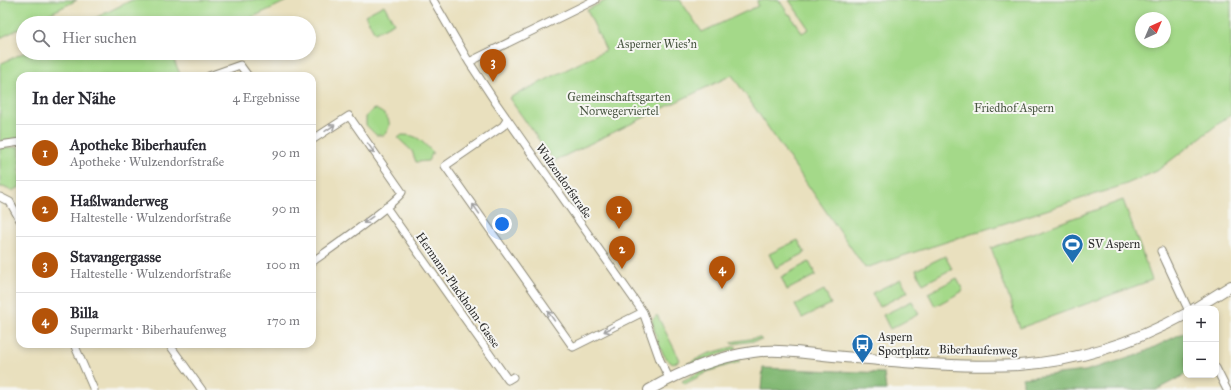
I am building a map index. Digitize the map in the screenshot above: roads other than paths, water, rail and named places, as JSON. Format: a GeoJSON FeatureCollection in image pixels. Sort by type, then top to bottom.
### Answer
{"type":"FeatureCollection","features":[{"type":"Feature","properties":{"kind":"main road"},"geometry":{"type":"LineString","coordinates":[[1199,306],[1231,286]]}},
{"type":"Feature","properties":{"kind":"main road","name":"Biberhaufenweg"},"geometry":{"type":"LineString","coordinates":[[649,390],[669,378],[718,359],[755,352],[770,351],[968,365],[1020,365],[1104,350],[1148,334],[1183,316]]}},
{"type":"Feature","properties":{"kind":"street","name":"Wulzendorfstraße"},"geometry":{"type":"LineString","coordinates":[[433,0],[468,62],[643,312],[660,360],[669,378]]}},
{"type":"Feature","properties":{"kind":"street"},"geometry":{"type":"LineString","coordinates":[[468,62],[595,0]]}},
{"type":"Feature","properties":{"kind":"street"},"geometry":{"type":"LineString","coordinates":[[220,72],[240,65],[245,72]]}},
{"type":"Feature","properties":{"kind":"street"},"geometry":{"type":"LineString","coordinates":[[316,137],[349,116],[402,192],[400,196],[386,207],[316,259]]}},
{"type":"Feature","properties":{"kind":"street"},"geometry":{"type":"LineString","coordinates":[[508,120],[503,126],[445,166],[573,348],[643,312]]}},
{"type":"Feature","properties":{"kind":"street"},"geometry":{"type":"LineString","coordinates":[[0,145],[16,143]]}},
{"type":"Feature","properties":{"kind":"street"},"geometry":{"type":"LineString","coordinates":[[0,198],[10,202],[16,213]]}},
{"type":"Feature","properties":{"kind":"street","name":"Hermann-Plackholm-Gasse"},"geometry":{"type":"LineString","coordinates":[[386,207],[508,380],[514,377]]}},
{"type":"Feature","properties":{"kind":"street"},"geometry":{"type":"LineString","coordinates":[[1161,251],[1187,306]]}},
{"type":"Feature","properties":{"kind":"street"},"geometry":{"type":"LineString","coordinates":[[76,348],[94,390]]}},
{"type":"Feature","properties":{"kind":"street"},"geometry":{"type":"LineString","coordinates":[[171,348],[202,390]]}},
{"type":"Feature","properties":{"kind":"street"},"geometry":{"type":"LineString","coordinates":[[1219,374],[1227,390]]}},
{"type":"Feature","properties":{"kind":"place","name":"Stavangergasse"},"geometry":{"type":"Point","coordinates":[493,82]}},
{"type":"Feature","properties":{"kind":"place","name":"Apotheke Biberhaufen"},"geometry":{"type":"Point","coordinates":[619,229]}},
{"type":"Feature","properties":{"kind":"place","name":"SV Aspern"},"geometry":{"type":"Point","coordinates":[1072,264]}},
{"type":"Feature","properties":{"kind":"place","name":"Haßlwanderweg"},"geometry":{"type":"Point","coordinates":[622,269]}},
{"type":"Feature","properties":{"kind":"place","name":"Billa"},"geometry":{"type":"Point","coordinates":[722,289]}},
{"type":"Feature","properties":{"kind":"place","name":"Aspern Sportplatz"},"geometry":{"type":"Point","coordinates":[863,364]}},
{"type":"Feature","properties":{"kind":"park label","name":"Asperner Wies'n"},"geometry":{"type":"Point","coordinates":[657,44]}},
{"type":"Feature","properties":{"kind":"park label","name":"Gemeinschaftsgarten Norwegerviertel"},"geometry":{"type":"Point","coordinates":[619,104]}},
{"type":"Feature","properties":{"kind":"park label","name":"Friedhof Aspern"},"geometry":{"type":"Point","coordinates":[1014,108]}}]}
